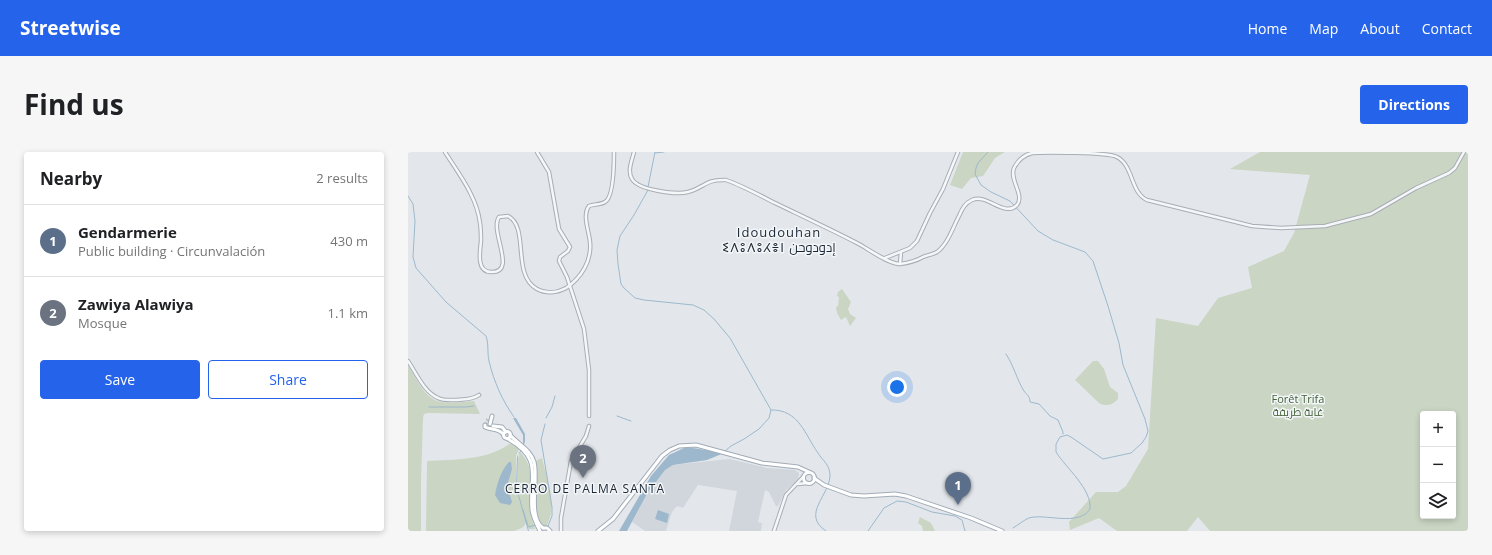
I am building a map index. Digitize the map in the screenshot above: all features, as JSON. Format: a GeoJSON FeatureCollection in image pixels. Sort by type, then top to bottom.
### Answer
{"type":"FeatureCollection","features":[{"type":"Feature","properties":{"kind":"main road"},"geometry":{"type":"LineString","coordinates":[[490,417],[492,427]]}},
{"type":"Feature","properties":{"kind":"main road"},"geometry":{"type":"LineString","coordinates":[[485,425],[486,427],[502,428],[505,433],[504,437],[520,446]]}},
{"type":"Feature","properties":{"kind":"main road"},"geometry":{"type":"LineString","coordinates":[[505,433],[510,435],[526,451],[533,468],[532,508],[541,530],[550,531]]}},
{"type":"Feature","properties":{"kind":"main road"},"geometry":{"type":"LineString","coordinates":[[508,439],[510,435]]}},
{"type":"Feature","properties":{"kind":"main road"},"geometry":{"type":"LineString","coordinates":[[598,531],[613,519],[665,453],[685,445],[696,445],[771,465],[801,468],[813,474],[814,478],[819,483]]}},
{"type":"Feature","properties":{"kind":"main road"},"geometry":{"type":"LineString","coordinates":[[792,467],[801,471],[803,477],[809,483],[819,483],[859,496],[900,495],[967,516],[1002,531]]}},
{"type":"Feature","properties":{"kind":"main road"},"geometry":{"type":"LineString","coordinates":[[803,477],[809,472]]}},
{"type":"Feature","properties":{"kind":"main road"},"geometry":{"type":"LineString","coordinates":[[809,483],[813,482],[814,478]]}},
{"type":"Feature","properties":{"kind":"street"},"geometry":{"type":"LineString","coordinates":[[445,152],[475,204],[480,226],[480,261],[482,268],[487,272],[493,272],[502,266],[504,258],[496,226],[499,217],[508,216],[514,220],[518,229],[523,269],[529,283],[542,291],[553,292],[558,292],[570,285],[580,275],[587,262],[590,245],[586,217],[587,210],[589,206],[605,202],[608,199],[612,181],[614,152]]}},
{"type":"Feature","properties":{"kind":"street"},"geometry":{"type":"LineString","coordinates":[[537,152],[549,172],[559,229],[570,245],[570,250],[559,258],[570,285],[584,328],[589,370],[589,416]]}},
{"type":"Feature","properties":{"kind":"street"},"geometry":{"type":"LineString","coordinates":[[634,152],[630,167],[630,176],[636,183],[652,189],[672,193],[682,193],[692,191],[708,182],[726,180],[856,242],[885,259],[900,264],[918,260],[939,250],[963,208],[971,201],[982,199],[1002,208],[1010,208],[1016,205],[1019,197],[1012,174],[1016,164],[1023,157],[1036,153],[1101,154],[1114,156],[1122,161],[1132,175],[1138,192],[1144,199],[1150,201],[1247,226],[1320,227],[1358,218],[1379,210],[1419,186],[1452,171],[1464,152]]}},
{"type":"Feature","properties":{"kind":"street"},"geometry":{"type":"LineString","coordinates":[[885,259],[910,248],[917,241],[943,189],[958,152]]}},
{"type":"Feature","properties":{"kind":"street"},"geometry":{"type":"LineString","coordinates":[[900,264],[901,252]]}},
{"type":"Feature","properties":{"kind":"street"},"geometry":{"type":"LineString","coordinates":[[408,361],[424,385],[437,398],[444,400],[466,399],[479,395]]}},
{"type":"Feature","properties":{"kind":"street"},"geometry":{"type":"LineString","coordinates":[[561,531],[560,524],[571,461],[586,436],[588,426]]}},
{"type":"Feature","properties":{"kind":"street"},"geometry":{"type":"LineString","coordinates":[[774,531],[784,498],[790,489],[803,477]]}},
{"type":"Feature","properties":{"kind":"street"},"geometry":{"type":"LineString","coordinates":[[796,485],[809,483]]}},
{"type":"Feature","properties":{"kind":"shaded area"},"geometry":{"type":"Polygon","coordinates":[[[729,459],[767,468],[795,470],[799,473],[798,480],[786,490],[778,506],[776,506],[769,492],[765,490],[758,522],[762,523],[761,531],[729,531],[737,491],[698,485],[683,508],[677,506],[672,512],[666,531],[645,531],[632,522],[648,492],[665,469],[673,465],[729,459]]]}},
{"type":"Feature","properties":{"kind":"green space"},"geometry":{"type":"Polygon","coordinates":[[[963,152],[1005,152],[995,158],[983,176],[971,178],[962,189],[950,185],[963,152]]]}},
{"type":"Feature","properties":{"kind":"green space","name":"Forêt Trifa غابة طريفة"},"geometry":{"type":"Polygon","coordinates":[[[1260,152],[1468,152],[1468,531],[1210,531],[1198,517],[1187,531],[1117,531],[1099,518],[1070,530],[1069,522],[1096,492],[1118,492],[1126,486],[1148,449],[1156,318],[1198,326],[1218,298],[1252,288],[1248,267],[1284,251],[1294,233],[1310,175],[1230,169],[1260,152]]]}},
{"type":"Feature","properties":{"kind":"green space"},"geometry":{"type":"Polygon","coordinates":[[[842,289],[851,302],[848,309],[850,314],[856,318],[850,326],[846,317],[841,320],[837,313],[836,307],[838,306],[839,297],[837,296],[838,292],[842,289]]]}},
{"type":"Feature","properties":{"kind":"green space"},"geometry":{"type":"Polygon","coordinates":[[[1093,361],[1098,361],[1104,369],[1110,387],[1118,393],[1118,399],[1112,404],[1104,405],[1099,403],[1075,380],[1093,361]]]}},
{"type":"Feature","properties":{"kind":"green space"},"geometry":{"type":"Polygon","coordinates":[[[408,366],[425,393],[433,399],[447,403],[474,401],[480,414],[424,414],[421,482],[421,531],[408,531],[408,366]]]}},
{"type":"Feature","properties":{"kind":"green space"},"geometry":{"type":"Polygon","coordinates":[[[511,443],[519,449],[516,456],[516,488],[526,522],[523,527],[514,531],[426,531],[427,461],[481,456],[501,449],[511,443]]]}},
{"type":"Feature","properties":{"kind":"green space"},"geometry":{"type":"Polygon","coordinates":[[[520,452],[525,458],[530,472],[530,510],[535,529],[529,529],[517,492],[518,459],[520,452]]]}},
{"type":"Feature","properties":{"kind":"green space"},"geometry":{"type":"Polygon","coordinates":[[[542,458],[549,484],[551,502],[551,511],[546,527],[541,525],[536,512],[535,461],[542,458]]]}},
{"type":"Feature","properties":{"kind":"green space"},"geometry":{"type":"Polygon","coordinates":[[[920,517],[931,523],[935,531],[923,531],[922,526],[918,523],[920,517]]]}},
{"type":"Feature","properties":{"kind":"water"},"geometry":{"type":"Polygon","coordinates":[[[513,418],[516,418],[525,434],[523,449],[518,455],[523,445],[523,435],[513,418]]]}},
{"type":"Feature","properties":{"kind":"water"},"geometry":{"type":"Polygon","coordinates":[[[684,448],[724,453],[707,460],[673,465],[665,470],[648,492],[627,531],[619,531],[651,476],[669,455],[684,448]]]}},
{"type":"Feature","properties":{"kind":"water"},"geometry":{"type":"Polygon","coordinates":[[[518,455],[517,488],[529,531],[516,488],[518,455]]]}},
{"type":"Feature","properties":{"kind":"water"},"geometry":{"type":"Polygon","coordinates":[[[509,462],[511,462],[512,469],[507,486],[512,502],[510,505],[500,503],[495,495],[498,482],[509,462]]]}},
{"type":"Feature","properties":{"kind":"water"},"geometry":{"type":"Polygon","coordinates":[[[658,510],[669,514],[667,523],[655,519],[658,510]]]}},
{"type":"Feature","properties":{"kind":"waterway"},"geometry":{"type":"LineString","coordinates":[[648,187],[655,152]]}},
{"type":"Feature","properties":{"kind":"waterway"},"geometry":{"type":"LineString","coordinates":[[655,153],[664,152]]}},
{"type":"Feature","properties":{"kind":"waterway"},"geometry":{"type":"LineString","coordinates":[[988,152],[978,163],[976,168],[975,174],[981,185],[991,192],[1010,201],[1038,231],[1053,240],[1085,252],[1093,261],[1119,343],[1123,365],[1145,419],[1148,431],[1142,443],[1131,453],[1103,459],[1071,437],[1067,435],[1060,437],[1056,444],[1056,452],[1083,486],[1090,501],[1090,509],[1085,514],[1078,517],[1029,518],[1013,528]]}},
{"type":"Feature","properties":{"kind":"waterway"},"geometry":{"type":"LineString","coordinates":[[648,190],[620,236],[617,250],[621,284],[635,298],[693,305],[704,310],[714,319],[730,338],[771,410],[769,418],[759,429],[725,451]]}},
{"type":"Feature","properties":{"kind":"waterway"},"geometry":{"type":"LineString","coordinates":[[408,196],[413,204],[415,221],[413,257],[416,268],[446,302],[486,336],[489,361],[493,376],[502,397],[514,417]]}},
{"type":"Feature","properties":{"kind":"waterway"},"geometry":{"type":"LineString","coordinates":[[1006,354],[1024,391],[1029,397],[1030,402],[1039,404],[1050,416],[1058,420],[1063,434]]}},
{"type":"Feature","properties":{"kind":"waterway"},"geometry":{"type":"LineString","coordinates":[[546,418],[552,407],[555,396]]}},
{"type":"Feature","properties":{"kind":"waterway"},"geometry":{"type":"LineString","coordinates":[[429,407],[474,406]]}},
{"type":"Feature","properties":{"kind":"waterway"},"geometry":{"type":"LineString","coordinates":[[771,410],[781,411],[795,418],[826,463],[830,474],[829,482],[816,511],[816,518],[819,525],[826,531]]}},
{"type":"Feature","properties":{"kind":"waterway"},"geometry":{"type":"LineString","coordinates":[[617,416],[631,421]]}},
{"type":"Feature","properties":{"kind":"waterway"},"geometry":{"type":"LineString","coordinates":[[543,526],[548,526],[552,516],[552,507],[541,440],[545,424]]}},
{"type":"Feature","properties":{"kind":"waterway"},"geometry":{"type":"LineString","coordinates":[[868,531],[884,508],[897,501],[906,502],[932,512],[955,516],[962,520],[965,531]]}},
{"type":"Feature","properties":{"kind":"waterway"},"geometry":{"type":"LineString","coordinates":[[523,510],[528,526]]}},
{"type":"Feature","properties":{"kind":"waterway"},"geometry":{"type":"LineString","coordinates":[[528,527],[536,525]]}},
{"type":"Feature","properties":{"kind":"tunnel"},"geometry":{"type":"LineString","coordinates":[[485,425],[488,419]]}},
{"type":"Feature","properties":{"kind":"place","name":"Zawiya Alawiya"},"geometry":{"type":"Point","coordinates":[583,478]}},
{"type":"Feature","properties":{"kind":"place","name":"Gendarmerie"},"geometry":{"type":"Point","coordinates":[958,505]}},
{"type":"Feature","properties":{"kind":"district","name":"Idoudouhan ⵉⴷⵓⴷⵓⵃⴻⵏ إدودوحن"},"geometry":{"type":"Point","coordinates":[779,240]}},
{"type":"Feature","properties":{"kind":"district","name":"CERRO DE PALMA SANTA"},"geometry":{"type":"Point","coordinates":[585,489]}}]}
